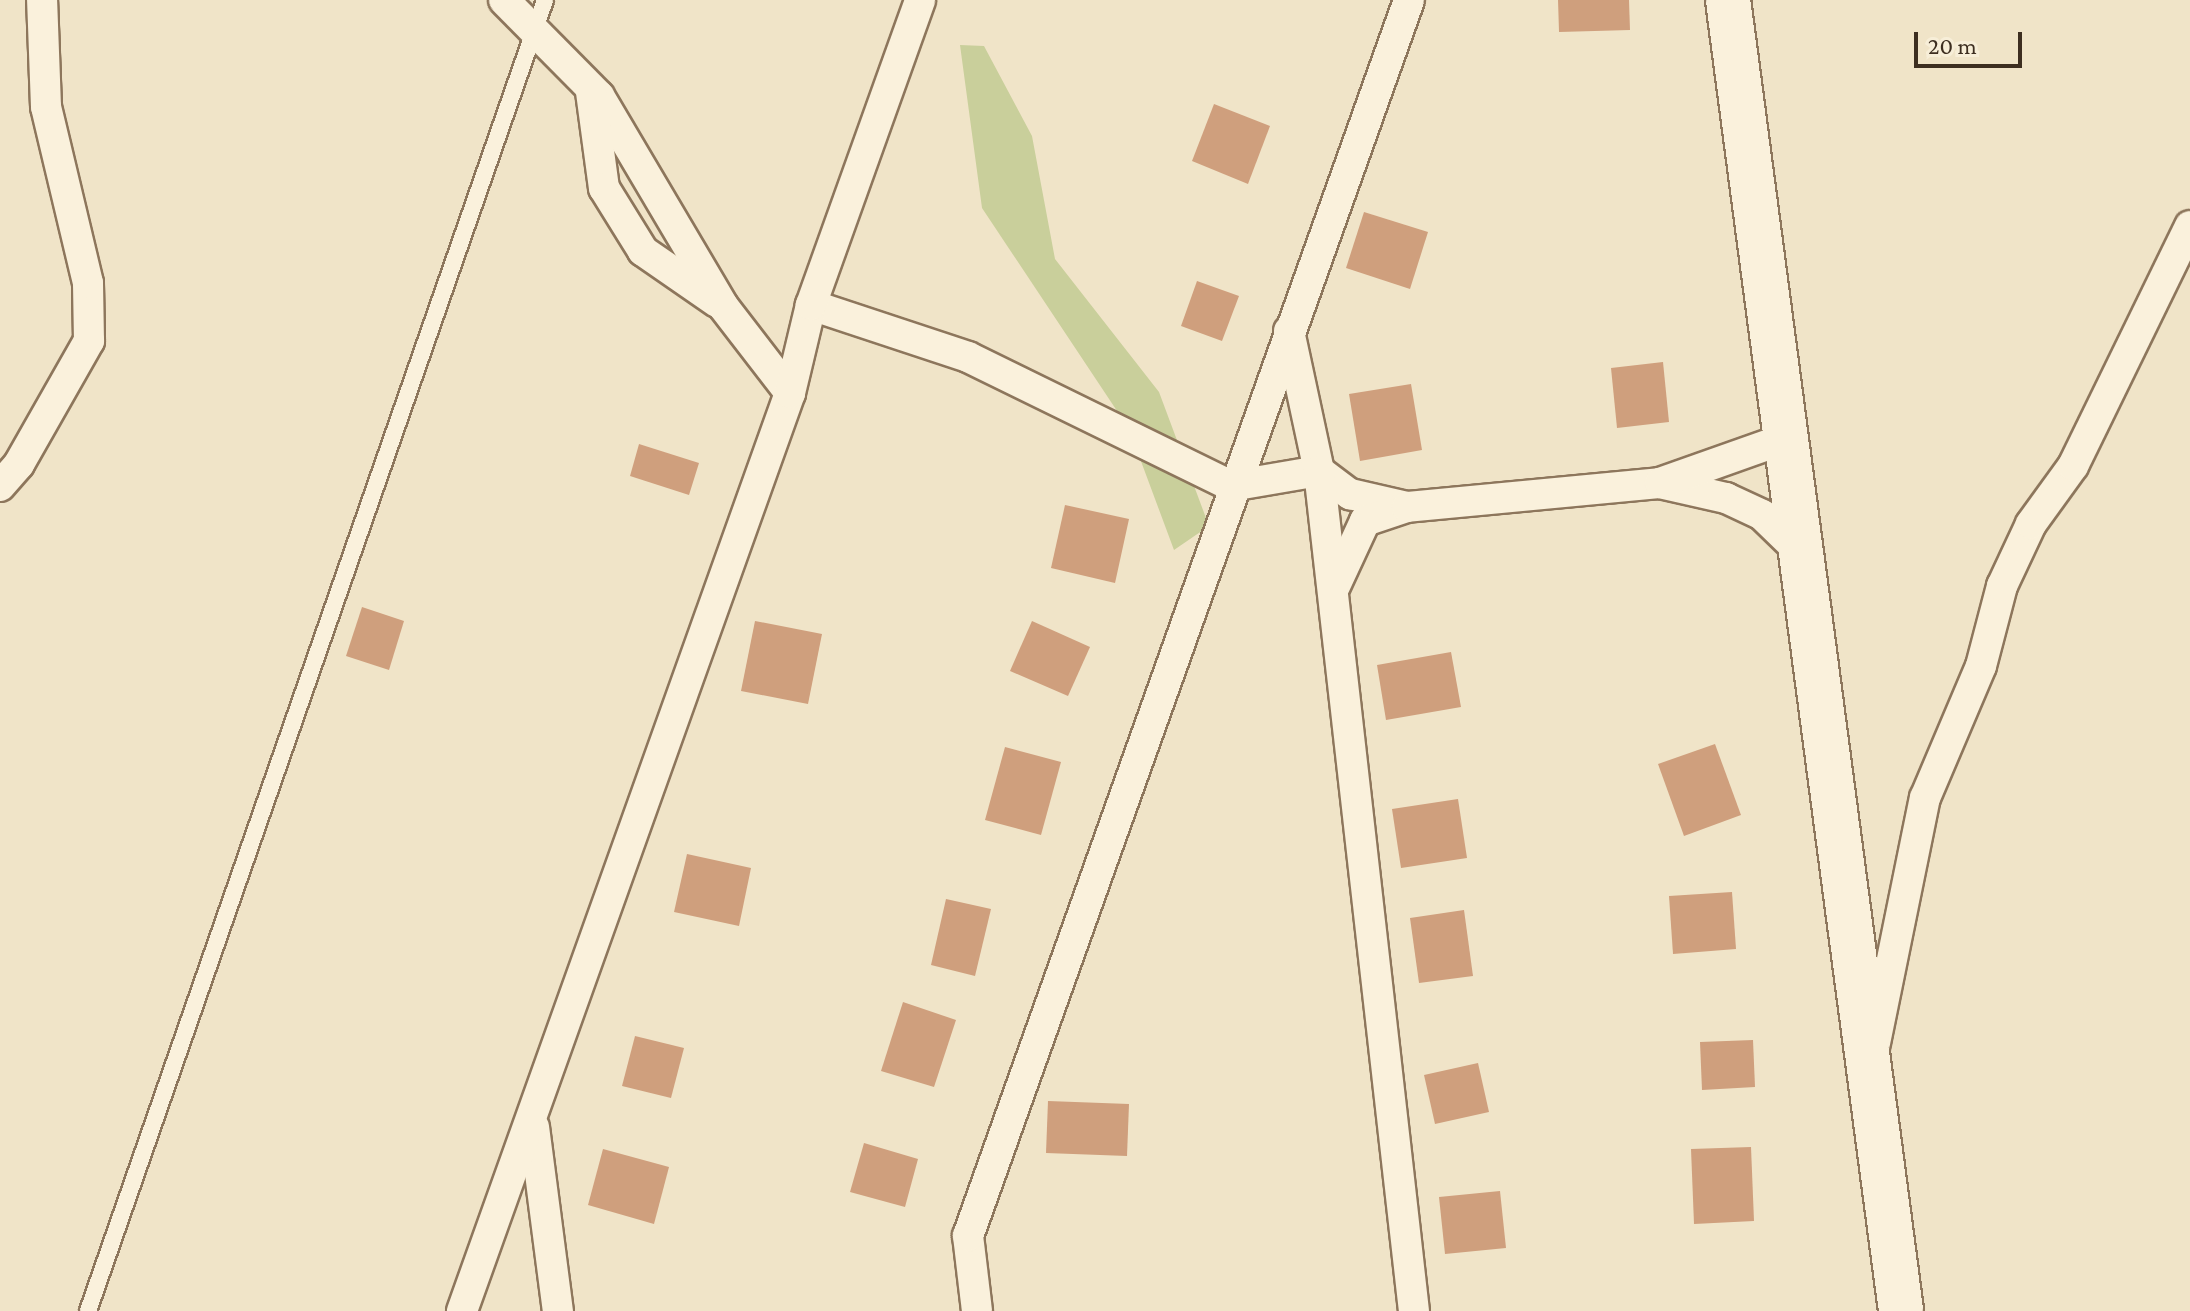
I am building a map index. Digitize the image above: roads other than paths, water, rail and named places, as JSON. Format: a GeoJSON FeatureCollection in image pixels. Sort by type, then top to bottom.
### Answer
{"type":"FeatureCollection","features":[{"type":"Feature","properties":{"kind":"street"},"geometry":{"type":"LineString","coordinates":[[0,486],[19,464],[89,341],[88,283],[46,107],[42,0]]}},
{"type":"Feature","properties":{"kind":"street"},"geometry":{"type":"LineString","coordinates":[[504,0],[590,87],[723,306],[790,393]]}},
{"type":"Feature","properties":{"kind":"street"},"geometry":{"type":"LineString","coordinates":[[462,1311],[533,1121],[790,393],[811,305],[920,0]]}},
{"type":"Feature","properties":{"kind":"street"},"geometry":{"type":"LineString","coordinates":[[977,1311],[968,1236],[1231,486],[1409,0]]}},
{"type":"Feature","properties":{"kind":"street"},"geometry":{"type":"LineString","coordinates":[[1728,0],[1798,550],[1901,1311]]}},
{"type":"Feature","properties":{"kind":"street"},"geometry":{"type":"LineString","coordinates":[[590,87],[604,188],[643,251],[723,306]]}},
{"type":"Feature","properties":{"kind":"street"},"geometry":{"type":"LineString","coordinates":[[1869,1069],[1925,798],[1981,666],[2002,586],[2031,524],[2073,466],[2190,226]]}},
{"type":"Feature","properties":{"kind":"street"},"geometry":{"type":"LineString","coordinates":[[811,305],[968,357],[1231,486],[1319,471],[1350,494],[1407,507]]}},
{"type":"Feature","properties":{"kind":"street"},"geometry":{"type":"LineString","coordinates":[[1289,331],[1319,471],[1414,1311]]}},
{"type":"Feature","properties":{"kind":"street"},"geometry":{"type":"LineString","coordinates":[[1333,591],[1350,544],[1365,521],[1407,507],[1660,483],[1784,439]]}},
{"type":"Feature","properties":{"kind":"street"},"geometry":{"type":"LineString","coordinates":[[1660,483],[1726,498],[1750,510],[1798,550]]}},
{"type":"Feature","properties":{"kind":"street"},"geometry":{"type":"LineString","coordinates":[[533,1121],[558,1311]]}},
{"type":"Feature","properties":{"kind":"lane"},"geometry":{"type":"LineString","coordinates":[[88,1311],[545,0]]}}]}
